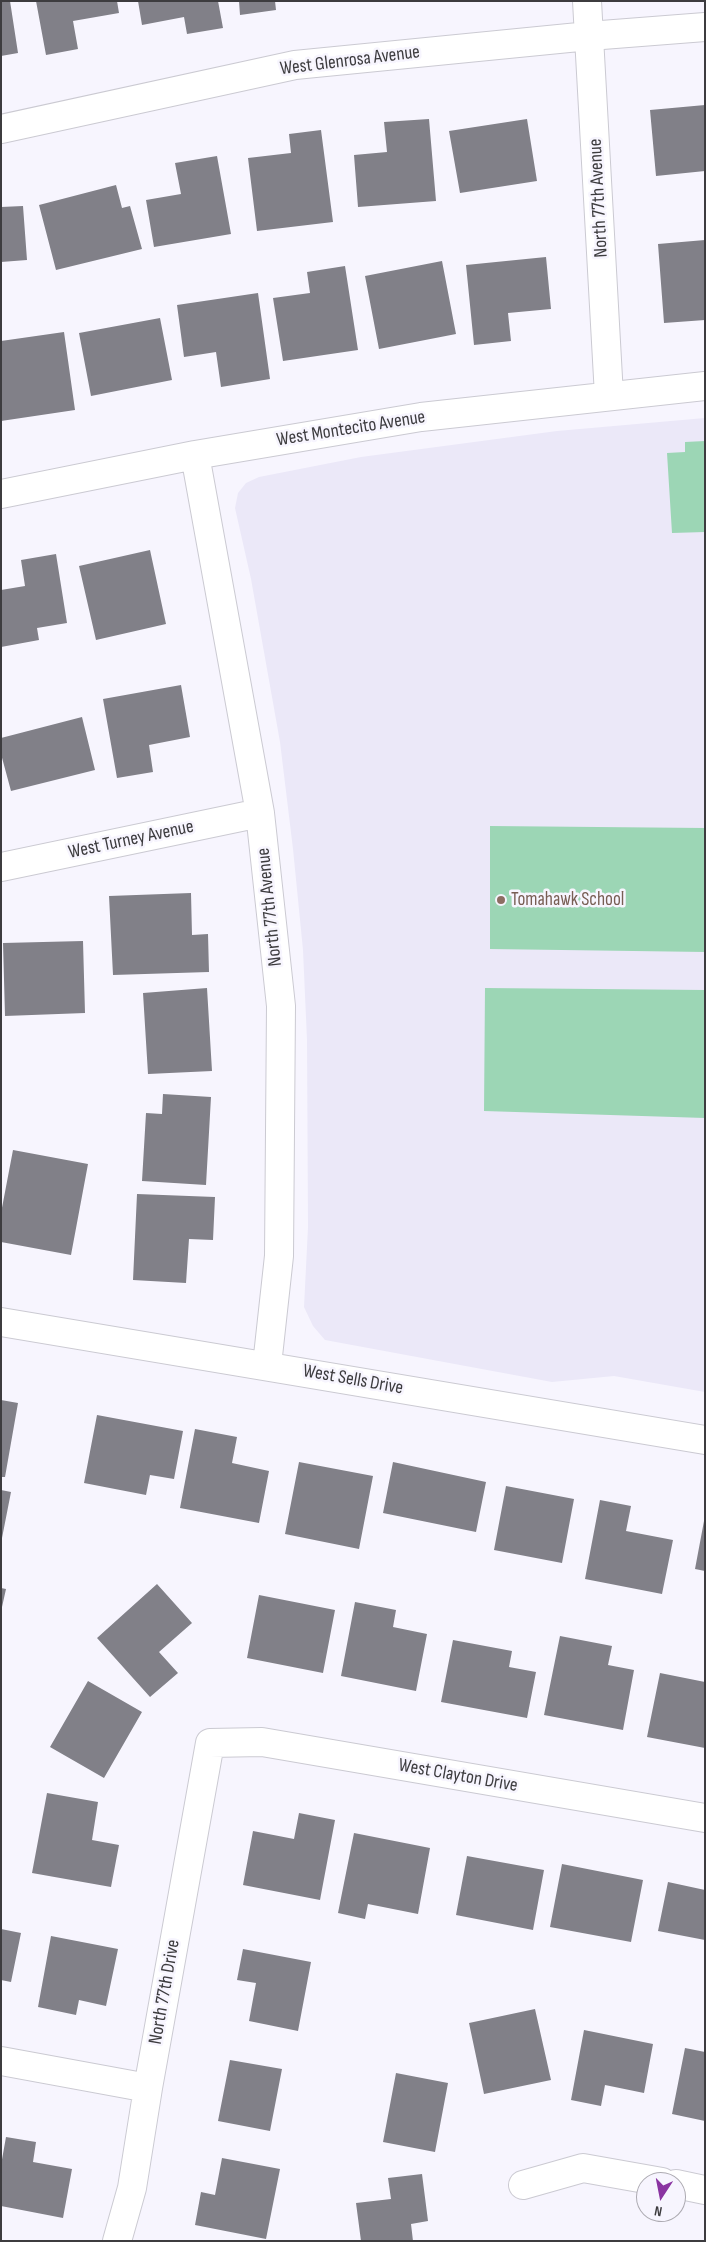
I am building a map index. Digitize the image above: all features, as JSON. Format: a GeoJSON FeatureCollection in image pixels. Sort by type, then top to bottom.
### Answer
{"type":"FeatureCollection","features":[{"type":"Feature","properties":{"kind":"street","name":"North 77th Avenue"},"geometry":{"type":"LineString","coordinates":[[587,1],[609,396]]}},
{"type":"Feature","properties":{"kind":"street","name":"West Glenrosa Avenue"},"geometry":{"type":"LineString","coordinates":[[1,129],[295,65],[590,36],[705,27]]}},
{"type":"Feature","properties":{"kind":"street","name":"West Montecito Avenue"},"geometry":{"type":"LineString","coordinates":[[1,494],[195,454],[421,417],[705,386]]}},
{"type":"Feature","properties":{"kind":"street","name":"North 77th Avenue"},"geometry":{"type":"LineString","coordinates":[[195,454],[260,814],[281,1006],[279,1256],[267,1365]]}},
{"type":"Feature","properties":{"kind":"street","name":"West Turney Avenue"},"geometry":{"type":"LineString","coordinates":[[1,867],[260,814]]}},
{"type":"Feature","properties":{"kind":"street","name":"West Sells Drive"},"geometry":{"type":"LineString","coordinates":[[1,1322],[267,1365],[705,1440]]}},
{"type":"Feature","properties":{"kind":"street","name":"West Clayton Drive"},"geometry":{"type":"LineString","coordinates":[[210,1743],[262,1742],[705,1818]]}},
{"type":"Feature","properties":{"kind":"street","name":"North 77th Drive"},"geometry":{"type":"LineString","coordinates":[[117,2241],[132,2188],[148,2088],[210,1743]]}},
{"type":"Feature","properties":{"kind":"street"},"geometry":{"type":"LineString","coordinates":[[1,2061],[148,2088]]}},
{"type":"Feature","properties":{"kind":"street"},"geometry":{"type":"LineString","coordinates":[[523,2185],[583,2168],[636,2177]]}},
{"type":"Feature","properties":{"kind":"street"},"geometry":{"type":"LineString","coordinates":[[686,2186],[705,2190]]}},
{"type":"Feature","properties":{"kind":"shaded area","name":"Tomahawk School"},"geometry":{"type":"Polygon","coordinates":[[[705,418],[705,1392],[614,1376],[552,1382],[325,1340],[313,1326],[304,1307],[308,1227],[307,1040],[303,950],[293,849],[280,742],[251,579],[235,508],[238,493],[246,483],[259,477],[361,457],[557,431],[705,418]]]}},
{"type":"Feature","properties":{"kind":"green space"},"geometry":{"type":"Polygon","coordinates":[[[705,441],[705,532],[672,533],[667,453],[685,452],[685,442],[705,441]]]}},
{"type":"Feature","properties":{"kind":"green space"},"geometry":{"type":"Polygon","coordinates":[[[490,826],[705,828],[705,952],[490,949],[490,826]]]}},
{"type":"Feature","properties":{"kind":"green space"},"geometry":{"type":"Polygon","coordinates":[[[485,988],[705,990],[705,1118],[484,1111],[485,988]]]}},
{"type":"Feature","properties":{"kind":"building"},"geometry":{"type":"Polygon","coordinates":[[[1,1],[10,1],[18,53],[1,56],[1,1]]]}},
{"type":"Feature","properties":{"kind":"building"},"geometry":{"type":"Polygon","coordinates":[[[36,1],[117,1],[119,13],[73,21],[78,49],[46,55],[36,1]]]}},
{"type":"Feature","properties":{"kind":"building"},"geometry":{"type":"Polygon","coordinates":[[[138,1],[218,1],[223,28],[187,34],[184,17],[142,25],[138,1]]]}},
{"type":"Feature","properties":{"kind":"building"},"geometry":{"type":"Polygon","coordinates":[[[239,1],[275,1],[276,10],[240,15],[239,1]]]}},
{"type":"Feature","properties":{"kind":"building"},"geometry":{"type":"Polygon","coordinates":[[[705,105],[705,171],[656,176],[650,110],[705,105]]]}},
{"type":"Feature","properties":{"kind":"building"},"geometry":{"type":"Polygon","coordinates":[[[429,119],[436,201],[358,207],[354,155],[387,152],[384,122],[429,119]]]}},
{"type":"Feature","properties":{"kind":"building"},"geometry":{"type":"Polygon","coordinates":[[[527,119],[537,181],[460,193],[449,131],[527,119]]]}},
{"type":"Feature","properties":{"kind":"building"},"geometry":{"type":"Polygon","coordinates":[[[321,130],[333,222],[257,231],[248,158],[291,153],[289,134],[321,130]]]}},
{"type":"Feature","properties":{"kind":"building"},"geometry":{"type":"Polygon","coordinates":[[[217,156],[231,234],[154,247],[146,200],[181,194],[175,163],[217,156]]]}},
{"type":"Feature","properties":{"kind":"building"},"geometry":{"type":"Polygon","coordinates":[[[116,185],[122,208],[130,206],[142,249],[56,270],[39,205],[116,185]]]}},
{"type":"Feature","properties":{"kind":"building"},"geometry":{"type":"Polygon","coordinates":[[[23,206],[27,260],[1,262],[1,207],[23,206]]]}},
{"type":"Feature","properties":{"kind":"building"},"geometry":{"type":"Polygon","coordinates":[[[705,240],[705,320],[664,323],[658,244],[705,240]]]}},
{"type":"Feature","properties":{"kind":"building"},"geometry":{"type":"Polygon","coordinates":[[[546,257],[551,309],[508,313],[511,341],[474,345],[466,265],[546,257]]]}},
{"type":"Feature","properties":{"kind":"building"},"geometry":{"type":"Polygon","coordinates":[[[442,261],[456,334],[379,349],[365,276],[442,261]]]}},
{"type":"Feature","properties":{"kind":"building"},"geometry":{"type":"Polygon","coordinates":[[[345,266],[358,350],[283,361],[273,298],[310,293],[307,272],[345,266]]]}},
{"type":"Feature","properties":{"kind":"building"},"geometry":{"type":"Polygon","coordinates":[[[258,293],[270,379],[221,387],[216,352],[184,357],[177,305],[258,293]]]}},
{"type":"Feature","properties":{"kind":"building"},"geometry":{"type":"Polygon","coordinates":[[[160,318],[172,380],[91,396],[79,333],[160,318]]]}},
{"type":"Feature","properties":{"kind":"building"},"geometry":{"type":"Polygon","coordinates":[[[64,332],[75,410],[1,421],[1,341],[64,332]]]}},
{"type":"Feature","properties":{"kind":"building"},"geometry":{"type":"Polygon","coordinates":[[[150,550],[166,624],[96,640],[79,566],[150,550]]]}},
{"type":"Feature","properties":{"kind":"building"},"geometry":{"type":"Polygon","coordinates":[[[56,554],[67,623],[37,628],[39,640],[1,647],[1,590],[25,586],[21,560],[56,554]]]}},
{"type":"Feature","properties":{"kind":"building"},"geometry":{"type":"Polygon","coordinates":[[[181,685],[190,737],[149,745],[153,772],[117,778],[103,699],[181,685]]]}},
{"type":"Feature","properties":{"kind":"building"},"geometry":{"type":"Polygon","coordinates":[[[82,717],[95,770],[11,791],[1,754],[1,738],[82,717]]]}},
{"type":"Feature","properties":{"kind":"building"},"geometry":{"type":"Polygon","coordinates":[[[191,893],[192,935],[208,934],[209,972],[113,975],[109,896],[191,893]]]}},
{"type":"Feature","properties":{"kind":"building"},"geometry":{"type":"Polygon","coordinates":[[[83,941],[85,1013],[5,1016],[3,943],[83,941]]]}},
{"type":"Feature","properties":{"kind":"building"},"geometry":{"type":"Polygon","coordinates":[[[207,988],[212,1071],[148,1074],[143,993],[207,988]]]}},
{"type":"Feature","properties":{"kind":"building"},"geometry":{"type":"Polygon","coordinates":[[[163,1094],[211,1097],[206,1185],[142,1181],[146,1113],[162,1114],[163,1094]]]}},
{"type":"Feature","properties":{"kind":"building"},"geometry":{"type":"Polygon","coordinates":[[[13,1150],[88,1164],[71,1255],[1,1242],[1,1213],[13,1150]]]}},
{"type":"Feature","properties":{"kind":"building"},"geometry":{"type":"Polygon","coordinates":[[[137,1194],[215,1197],[213,1240],[189,1239],[186,1283],[133,1280],[137,1194]]]}},
{"type":"Feature","properties":{"kind":"building"},"geometry":{"type":"Polygon","coordinates":[[[1,1400],[18,1403],[5,1477],[1,1477],[1,1400]]]}},
{"type":"Feature","properties":{"kind":"building"},"geometry":{"type":"Polygon","coordinates":[[[97,1415],[183,1431],[174,1479],[150,1475],[146,1495],[84,1483],[97,1415]]]}},
{"type":"Feature","properties":{"kind":"building"},"geometry":{"type":"Polygon","coordinates":[[[195,1429],[237,1437],[232,1463],[269,1471],[259,1523],[180,1508],[195,1429]]]}},
{"type":"Feature","properties":{"kind":"building"},"geometry":{"type":"Polygon","coordinates":[[[299,1462],[373,1476],[359,1549],[285,1534],[299,1462]]]}},
{"type":"Feature","properties":{"kind":"building"},"geometry":{"type":"Polygon","coordinates":[[[393,1462],[486,1482],[476,1532],[383,1513],[393,1462]]]}},
{"type":"Feature","properties":{"kind":"building"},"geometry":{"type":"Polygon","coordinates":[[[506,1486],[574,1499],[562,1563],[494,1550],[506,1486]]]}},
{"type":"Feature","properties":{"kind":"building"},"geometry":{"type":"Polygon","coordinates":[[[1,1490],[11,1492],[2,1538],[1,1538],[1,1490]]]}},
{"type":"Feature","properties":{"kind":"building"},"geometry":{"type":"Polygon","coordinates":[[[600,1500],[631,1506],[626,1531],[673,1540],[662,1594],[585,1579],[600,1500]]]}},
{"type":"Feature","properties":{"kind":"building"},"geometry":{"type":"Polygon","coordinates":[[[705,1522],[705,1571],[695,1569],[705,1522]]]}},
{"type":"Feature","properties":{"kind":"building"},"geometry":{"type":"Polygon","coordinates":[[[157,1584],[192,1623],[159,1652],[178,1673],[150,1697],[97,1638],[157,1584]]]}},
{"type":"Feature","properties":{"kind":"building"},"geometry":{"type":"Polygon","coordinates":[[[1,1588],[6,1589],[2,1607],[1,1607],[1,1588]]]}},
{"type":"Feature","properties":{"kind":"building"},"geometry":{"type":"Polygon","coordinates":[[[259,1595],[335,1610],[323,1673],[247,1658],[259,1595]]]}},
{"type":"Feature","properties":{"kind":"building"},"geometry":{"type":"Polygon","coordinates":[[[355,1602],[396,1610],[393,1627],[427,1634],[416,1691],[341,1676],[355,1602]]]}},
{"type":"Feature","properties":{"kind":"building"},"geometry":{"type":"Polygon","coordinates":[[[560,1636],[612,1646],[608,1665],[634,1670],[623,1730],[544,1715],[560,1636]]]}},
{"type":"Feature","properties":{"kind":"building"},"geometry":{"type":"Polygon","coordinates":[[[453,1640],[512,1651],[509,1667],[536,1672],[527,1718],[441,1702],[453,1640]]]}},
{"type":"Feature","properties":{"kind":"building"},"geometry":{"type":"Polygon","coordinates":[[[660,1673],[705,1682],[705,1748],[647,1737],[660,1673]]]}},
{"type":"Feature","properties":{"kind":"building"},"geometry":{"type":"Polygon","coordinates":[[[88,1681],[142,1712],[104,1778],[50,1747],[88,1681]]]}},
{"type":"Feature","properties":{"kind":"building"},"geometry":{"type":"Polygon","coordinates":[[[47,1793],[98,1802],[92,1840],[119,1845],[111,1887],[32,1873],[47,1793]]]}},
{"type":"Feature","properties":{"kind":"building"},"geometry":{"type":"Polygon","coordinates":[[[299,1813],[335,1820],[320,1900],[243,1885],[253,1831],[294,1839],[299,1813]]]}},
{"type":"Feature","properties":{"kind":"building"},"geometry":{"type":"Polygon","coordinates":[[[354,1833],[430,1848],[418,1914],[368,1904],[365,1919],[338,1913],[354,1833]]]}},
{"type":"Feature","properties":{"kind":"building"},"geometry":{"type":"Polygon","coordinates":[[[467,1856],[544,1870],[533,1930],[456,1915],[467,1856]]]}},
{"type":"Feature","properties":{"kind":"building"},"geometry":{"type":"Polygon","coordinates":[[[562,1864],[643,1880],[631,1942],[550,1927],[562,1864]]]}},
{"type":"Feature","properties":{"kind":"building"},"geometry":{"type":"Polygon","coordinates":[[[668,1882],[705,1890],[705,1940],[658,1931],[668,1882]]]}},
{"type":"Feature","properties":{"kind":"building"},"geometry":{"type":"Polygon","coordinates":[[[1,1929],[21,1933],[11,1982],[1,1980],[1,1929]]]}},
{"type":"Feature","properties":{"kind":"building"},"geometry":{"type":"Polygon","coordinates":[[[51,1936],[118,1949],[106,2006],[79,2000],[76,2015],[38,2007],[51,1936]]]}},
{"type":"Feature","properties":{"kind":"building"},"geometry":{"type":"Polygon","coordinates":[[[243,1949],[311,1962],[298,2031],[249,2021],[256,1983],[237,1980],[243,1949]]]}},
{"type":"Feature","properties":{"kind":"building"},"geometry":{"type":"Polygon","coordinates":[[[535,2009],[551,2080],[484,2094],[469,2023],[535,2009]]]}},
{"type":"Feature","properties":{"kind":"building"},"geometry":{"type":"Polygon","coordinates":[[[584,2030],[653,2044],[644,2093],[605,2085],[601,2106],[571,2100],[584,2030]]]}},
{"type":"Feature","properties":{"kind":"building"},"geometry":{"type":"Polygon","coordinates":[[[685,2048],[705,2052],[705,2121],[672,2114],[685,2048]]]}},
{"type":"Feature","properties":{"kind":"building"},"geometry":{"type":"Polygon","coordinates":[[[230,2060],[282,2069],[270,2131],[218,2121],[230,2060]]]}},
{"type":"Feature","properties":{"kind":"building"},"geometry":{"type":"Polygon","coordinates":[[[396,2073],[448,2083],[435,2152],[383,2142],[396,2073]]]}},
{"type":"Feature","properties":{"kind":"building"},"geometry":{"type":"Polygon","coordinates":[[[6,2137],[36,2142],[33,2162],[72,2169],[63,2218],[1,2206],[1,2165],[6,2137]]]}},
{"type":"Feature","properties":{"kind":"building"},"geometry":{"type":"Polygon","coordinates":[[[222,2158],[280,2169],[266,2239],[195,2225],[201,2192],[215,2195],[222,2158]]]}},
{"type":"Feature","properties":{"kind":"building"},"geometry":{"type":"Polygon","coordinates":[[[422,2174],[428,2221],[411,2224],[413,2241],[361,2241],[356,2203],[391,2199],[388,2178],[422,2174]]]}},
{"type":"Feature","properties":{"kind":"place","name":"Tomahawk School"},"geometry":{"type":"Point","coordinates":[501,900]}}]}
